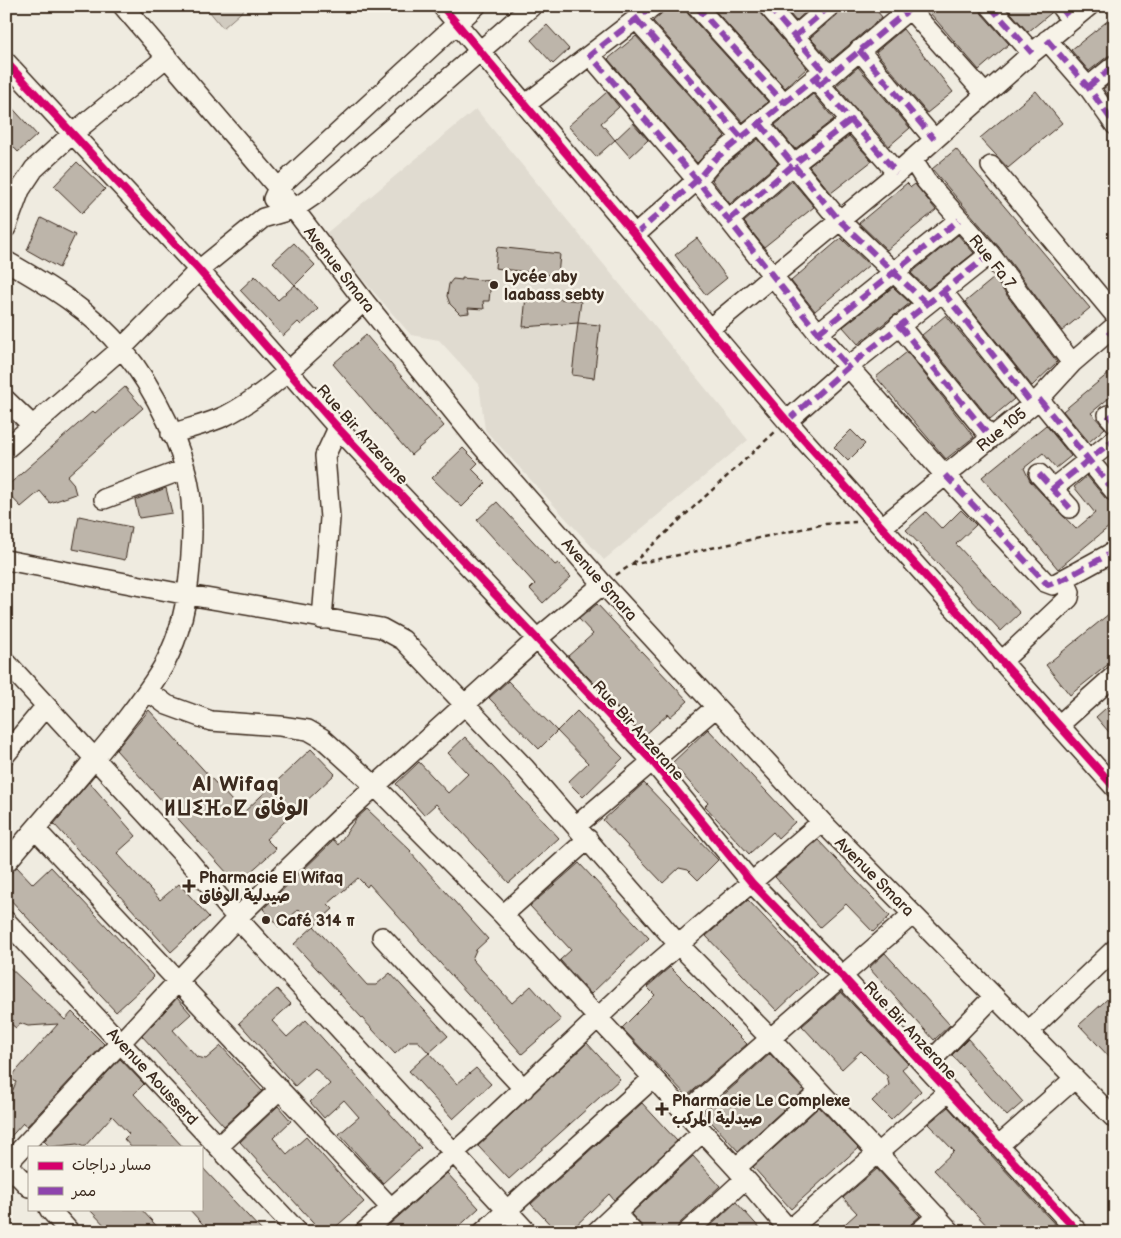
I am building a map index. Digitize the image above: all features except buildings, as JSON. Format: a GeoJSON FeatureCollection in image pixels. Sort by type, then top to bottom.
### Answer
{"type":"FeatureCollection","features":[{"type":"Feature","properties":{"kind":"street","name":"Avenue Smara"},"geometry":{"type":"LineString","coordinates":[[123,6],[278,188],[364,300],[479,442],[603,584],[715,708],[822,822],[1115,1119]]}},
{"type":"Feature","properties":{"kind":"street"},"geometry":{"type":"LineString","coordinates":[[442,6],[455,24],[635,235],[709,329],[787,421],[1115,788]]}},
{"type":"Feature","properties":{"kind":"street"},"geometry":{"type":"LineString","coordinates":[[263,218],[278,188],[476,6]]}},
{"type":"Feature","properties":{"kind":"street"},"geometry":{"type":"LineString","coordinates":[[6,448],[122,348],[199,270],[263,218],[294,209],[480,53],[532,6]]}},
{"type":"Feature","properties":{"kind":"street"},"geometry":{"type":"LineString","coordinates":[[524,105],[653,6]]}},
{"type":"Feature","properties":{"kind":"street"},"geometry":{"type":"LineString","coordinates":[[696,6],[784,103]]}},
{"type":"Feature","properties":{"kind":"street"},"geometry":{"type":"LineString","coordinates":[[768,6],[794,37],[851,120],[897,173]]}},
{"type":"Feature","properties":{"kind":"street"},"geometry":{"type":"LineString","coordinates":[[794,37],[830,6]]}},
{"type":"Feature","properties":{"kind":"street"},"geometry":{"type":"LineString","coordinates":[[990,6],[1032,53]]}},
{"type":"Feature","properties":{"kind":"street"},"geometry":{"type":"LineString","coordinates":[[709,329],[897,173],[1047,40],[1065,13],[1089,6]]}},
{"type":"Feature","properties":{"kind":"street"},"geometry":{"type":"LineString","coordinates":[[635,235],[697,180],[715,159],[784,103],[859,50],[910,7],[985,94]]}},
{"type":"Feature","properties":{"kind":"street"},"geometry":{"type":"LineString","coordinates":[[637,20],[742,138]]}},
{"type":"Feature","properties":{"kind":"street"},"geometry":{"type":"LineString","coordinates":[[1047,40],[1088,87],[1115,126]]}},
{"type":"Feature","properties":{"kind":"street"},"geometry":{"type":"LineString","coordinates":[[859,50],[934,139]]}},
{"type":"Feature","properties":{"kind":"street"},"geometry":{"type":"LineString","coordinates":[[590,55],[697,180],[818,333],[1044,582],[1053,585],[1115,551]]}},
{"type":"Feature","properties":{"kind":"street"},"geometry":{"type":"LineString","coordinates":[[6,228],[26,179],[72,134],[167,57]]}},
{"type":"Feature","properties":{"kind":"street","name":"Rue Bir Anzerane"},"geometry":{"type":"LineString","coordinates":[[6,62],[199,270],[338,428],[653,762],[752,883],[926,1066],[1078,1232]]}},
{"type":"Feature","properties":{"kind":"street"},"geometry":{"type":"LineString","coordinates":[[1088,87],[1115,66]]}},
{"type":"Feature","properties":{"kind":"street"},"geometry":{"type":"LineString","coordinates":[[729,220],[794,164],[851,120]]}},
{"type":"Feature","properties":{"kind":"street"},"geometry":{"type":"LineString","coordinates":[[760,124],[840,220],[926,304]]}},
{"type":"Feature","properties":{"kind":"street","name":"Rue Fa 7"},"geometry":{"type":"LineString","coordinates":[[912,159],[926,181],[990,254],[1072,363]]}},
{"type":"Feature","properties":{"kind":"street"},"geometry":{"type":"LineString","coordinates":[[991,166],[1113,328]]}},
{"type":"Feature","properties":{"kind":"street"},"geometry":{"type":"LineString","coordinates":[[818,333],[959,220]]}},
{"type":"Feature","properties":{"kind":"street"},"geometry":{"type":"LineString","coordinates":[[787,421],[899,325],[990,254]]}},
{"type":"Feature","properties":{"kind":"street"},"geometry":{"type":"LineString","coordinates":[[6,261],[62,294],[89,316],[122,348],[144,379],[164,413],[185,469],[191,498],[192,543],[188,595],[177,638],[148,691],[95,759],[6,863]]}},
{"type":"Feature","properties":{"kind":"street"},"geometry":{"type":"LineString","coordinates":[[943,292],[1115,492]]}},
{"type":"Feature","properties":{"kind":"street"},"geometry":{"type":"LineString","coordinates":[[171,434],[225,416],[259,394],[364,300]]}},
{"type":"Feature","properties":{"kind":"street"},"geometry":{"type":"LineString","coordinates":[[899,325],[990,437]]}},
{"type":"Feature","properties":{"kind":"street","name":"Rue 105"},"geometry":{"type":"LineString","coordinates":[[882,526],[990,437],[1036,402],[1072,363],[1113,328]]}},
{"type":"Feature","properties":{"kind":"street"},"geometry":{"type":"LineString","coordinates":[[6,400],[33,426]]}},
{"type":"Feature","properties":{"kind":"street"},"geometry":{"type":"LineString","coordinates":[[322,619],[330,518],[324,456],[338,428]]}},
{"type":"Feature","properties":{"kind":"street"},"geometry":{"type":"LineString","coordinates":[[1052,489],[1115,439]]}},
{"type":"Feature","properties":{"kind":"street"},"geometry":{"type":"LineString","coordinates":[[104,499],[185,469]]}},
{"type":"Feature","properties":{"kind":"street"},"geometry":{"type":"LineString","coordinates":[[1039,474],[1070,508]]}},
{"type":"Feature","properties":{"kind":"street"},"geometry":{"type":"LineString","coordinates":[[6,560],[188,595],[381,628],[393,633],[466,705],[582,833],[679,945],[772,1040],[951,1232]]}},
{"type":"Feature","properties":{"kind":"street"},"geometry":{"type":"LineString","coordinates":[[1001,662],[1069,598],[1070,592],[1064,580]]}},
{"type":"Feature","properties":{"kind":"street"},"geometry":{"type":"LineString","coordinates":[[28,1186],[7,1163],[237,918],[375,786],[537,639],[603,584]]}},
{"type":"Feature","properties":{"kind":"street"},"geometry":{"type":"LineString","coordinates":[[6,662],[237,918],[527,1232]]}},
{"type":"Feature","properties":{"kind":"street"},"geometry":{"type":"LineString","coordinates":[[1059,725],[1115,674]]}},
{"type":"Feature","properties":{"kind":"street"},"geometry":{"type":"LineString","coordinates":[[148,691],[167,705],[211,721],[308,730],[322,738],[375,786],[503,915],[596,1019],[685,1113],[789,1231],[877,1152],[949,1091]]}},
{"type":"Feature","properties":{"kind":"street"},"geometry":{"type":"LineString","coordinates":[[6,754],[45,707]]}},
{"type":"Feature","properties":{"kind":"street"},"geometry":{"type":"LineString","coordinates":[[503,915],[653,762],[715,708]]}},
{"type":"Feature","properties":{"kind":"street"},"geometry":{"type":"LineString","coordinates":[[364,1232],[524,1088],[596,1019],[822,822]]}},
{"type":"Feature","properties":{"kind":"street"},"geometry":{"type":"LineString","coordinates":[[35,829],[391,1208]]}},
{"type":"Feature","properties":{"kind":"street"},"geometry":{"type":"LineString","coordinates":[[685,1113],[772,1040],[913,914]]}},
{"type":"Feature","properties":{"kind":"street","name":"Avenue Aousserd"},"geometry":{"type":"LineString","coordinates":[[6,921],[121,1041],[298,1232]]}},
{"type":"Feature","properties":{"kind":"street"},"geometry":{"type":"LineString","coordinates":[[382,937],[524,1088]]}},
{"type":"Feature","properties":{"kind":"street"},"geometry":{"type":"LineString","coordinates":[[1029,1031],[1113,955]]}},
{"type":"Feature","properties":{"kind":"street"},"geometry":{"type":"LineString","coordinates":[[926,1066],[994,996]]}},
{"type":"Feature","properties":{"kind":"street"},"geometry":{"type":"LineString","coordinates":[[483,1232],[652,1079]]}},
{"type":"Feature","properties":{"kind":"street"},"geometry":{"type":"LineString","coordinates":[[998,1146],[1074,1079]]}},
{"type":"Feature","properties":{"kind":"street"},"geometry":{"type":"LineString","coordinates":[[219,1146],[280,1089]]}},
{"type":"Feature","properties":{"kind":"street"},"geometry":{"type":"LineString","coordinates":[[687,1232],[819,1092]]}},
{"type":"Feature","properties":{"kind":"street"},"geometry":{"type":"LineString","coordinates":[[596,1232],[702,1132]]}},
{"type":"Feature","properties":{"kind":"street"},"geometry":{"type":"LineString","coordinates":[[50,1210],[70,1232]]}},
{"type":"Feature","properties":{"kind":"street"},"geometry":{"type":"LineString","coordinates":[[616,1214],[633,1232]]}},
{"type":"Feature","properties":{"kind":"street"},"geometry":{"type":"LineString","coordinates":[[919,1232],[937,1216]]}},
{"type":"Feature","properties":{"kind":"path"},"geometry":{"type":"LineString","coordinates":[[603,584],[631,565],[787,421]]}},
{"type":"Feature","properties":{"kind":"path"},"geometry":{"type":"LineString","coordinates":[[631,565],[844,522],[863,522],[882,526]]}},
{"type":"Feature","properties":{"kind":"shaded area"},"geometry":{"type":"Polygon","coordinates":[[[205,6],[248,6],[223,28],[205,6]]]}},
{"type":"Feature","properties":{"kind":"shaded area","name":"Lycée aby laabass sebty"},"geometry":{"type":"Polygon","coordinates":[[[476,109],[748,440],[604,560],[485,430],[479,384],[439,340],[411,335],[324,235],[476,109]]]}},
{"type":"Feature","properties":{"kind":"marked path"},"geometry":{"type":"LineString","coordinates":[[653,6],[590,55],[697,180],[818,333],[848,367]]}},
{"type":"Feature","properties":{"kind":"marked path"},"geometry":{"type":"LineString","coordinates":[[696,6],[784,103]]}},
{"type":"Feature","properties":{"kind":"marked path"},"geometry":{"type":"LineString","coordinates":[[768,6],[827,74]]}},
{"type":"Feature","properties":{"kind":"marked path"},"geometry":{"type":"LineString","coordinates":[[794,37],[830,6]]}},
{"type":"Feature","properties":{"kind":"marked path"},"geometry":{"type":"LineString","coordinates":[[820,84],[913,6]]}},
{"type":"Feature","properties":{"kind":"marked path"},"geometry":{"type":"LineString","coordinates":[[990,6],[1032,53]]}},
{"type":"Feature","properties":{"kind":"marked path"},"geometry":{"type":"LineString","coordinates":[[1060,6],[1071,20]]}},
{"type":"Feature","properties":{"kind":"marked path"},"geometry":{"type":"LineString","coordinates":[[637,20],[742,138]]}},
{"type":"Feature","properties":{"kind":"marked path"},"geometry":{"type":"LineString","coordinates":[[1047,40],[1088,87],[1115,125]]}},
{"type":"Feature","properties":{"kind":"marked path"},"geometry":{"type":"LineString","coordinates":[[859,50],[934,139]]}},
{"type":"Feature","properties":{"kind":"marked path"},"geometry":{"type":"LineString","coordinates":[[1088,87],[1115,65]]}},
{"type":"Feature","properties":{"kind":"marked path"},"geometry":{"type":"LineString","coordinates":[[635,235],[697,180],[715,159],[825,70]]}},
{"type":"Feature","properties":{"kind":"marked path"},"geometry":{"type":"LineString","coordinates":[[814,78],[897,173]]}},
{"type":"Feature","properties":{"kind":"marked path"},"geometry":{"type":"LineString","coordinates":[[729,220],[794,164],[851,120]]}},
{"type":"Feature","properties":{"kind":"marked path"},"geometry":{"type":"LineString","coordinates":[[760,124],[839,220],[927,304]]}},
{"type":"Feature","properties":{"kind":"marked path"},"geometry":{"type":"LineString","coordinates":[[818,333],[959,220]]}},
{"type":"Feature","properties":{"kind":"marked path"},"geometry":{"type":"LineString","coordinates":[[787,421],[848,367],[990,254]]}},
{"type":"Feature","properties":{"kind":"marked path"},"geometry":{"type":"LineString","coordinates":[[943,292],[1032,404]]}},
{"type":"Feature","properties":{"kind":"marked path"},"geometry":{"type":"LineString","coordinates":[[899,325],[990,437]]}},
{"type":"Feature","properties":{"kind":"marked path"},"geometry":{"type":"LineString","coordinates":[[1108,331],[1115,338]]}},
{"type":"Feature","properties":{"kind":"marked path"},"geometry":{"type":"LineString","coordinates":[[1039,399],[1115,492]]}},
{"type":"Feature","properties":{"kind":"marked path"},"geometry":{"type":"LineString","coordinates":[[1108,415],[1115,423]]}},
{"type":"Feature","properties":{"kind":"marked path"},"geometry":{"type":"LineString","coordinates":[[1052,489],[1115,439]]}},
{"type":"Feature","properties":{"kind":"marked path"},"geometry":{"type":"LineString","coordinates":[[1039,474],[1070,508]]}},
{"type":"Feature","properties":{"kind":"marked path"},"geometry":{"type":"LineString","coordinates":[[945,475],[1048,585],[1064,579],[1115,551]]}},
{"type":"Feature","properties":{"kind":"cycle path"},"geometry":{"type":"LineString","coordinates":[[442,6],[635,235],[709,329],[787,421],[1115,788]]}},
{"type":"Feature","properties":{"kind":"cycle path"},"geometry":{"type":"LineString","coordinates":[[6,62],[199,270],[338,428],[653,762],[752,883],[843,977],[1078,1232]]}},
{"type":"Feature","properties":{"kind":"place","name":"Lycée aby laabass sebty"},"geometry":{"type":"Point","coordinates":[494,285]}},
{"type":"Feature","properties":{"kind":"place","name":"Pharmacie El Wifaq صيدلية الوفاق"},"geometry":{"type":"Point","coordinates":[189,886]}},
{"type":"Feature","properties":{"kind":"place","name":"Café 314 π"},"geometry":{"type":"Point","coordinates":[266,920]}},
{"type":"Feature","properties":{"kind":"place","name":"Pharmacie Le Complexe صيدلية المركب"},"geometry":{"type":"Point","coordinates":[662,1109]}},
{"type":"Feature","properties":{"kind":"district","name":"Al Wifaq ⵍⵡⵉⴼⴰⵇ الوفاق"},"geometry":{"type":"Point","coordinates":[236,796]}}]}
